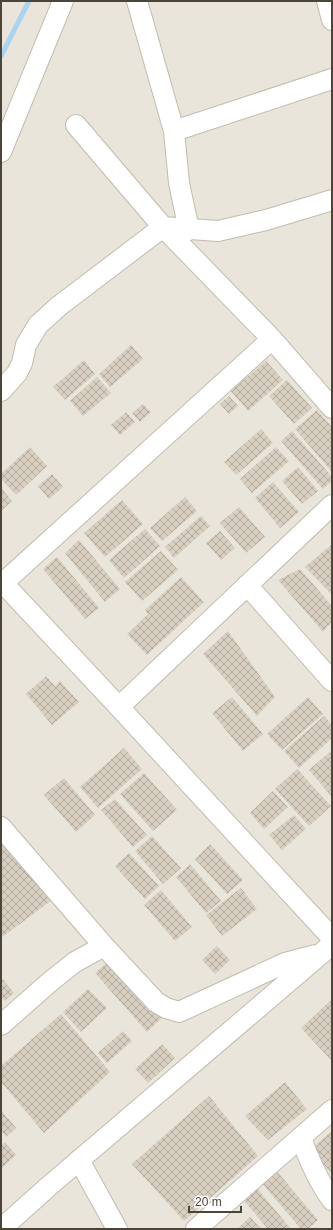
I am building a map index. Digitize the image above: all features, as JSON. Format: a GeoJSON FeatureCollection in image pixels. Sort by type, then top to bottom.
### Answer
{"type":"FeatureCollection","features":[{"type":"Feature","properties":{"kind":"street"},"geometry":{"type":"LineString","coordinates":[[1,152],[63,1]]}},
{"type":"Feature","properties":{"kind":"street"},"geometry":{"type":"LineString","coordinates":[[137,1],[174,131],[179,183],[189,230]]}},
{"type":"Feature","properties":{"kind":"street"},"geometry":{"type":"LineString","coordinates":[[327,1],[332,20]]}},
{"type":"Feature","properties":{"kind":"street"},"geometry":{"type":"LineString","coordinates":[[174,131],[332,79]]}},
{"type":"Feature","properties":{"kind":"street"},"geometry":{"type":"LineString","coordinates":[[76,125],[163,227],[272,339],[332,408]]}},
{"type":"Feature","properties":{"kind":"street"},"geometry":{"type":"LineString","coordinates":[[1,391],[17,373],[22,363],[26,345],[38,325],[59,306],[163,227],[189,230],[218,230],[240,227],[332,200]]}},
{"type":"Feature","properties":{"kind":"street"},"geometry":{"type":"LineString","coordinates":[[272,339],[2,582],[332,938]]}},
{"type":"Feature","properties":{"kind":"street"},"geometry":{"type":"LineString","coordinates":[[119,707],[332,505]]}},
{"type":"Feature","properties":{"kind":"street"},"geometry":{"type":"LineString","coordinates":[[247,585],[332,681]]}},
{"type":"Feature","properties":{"kind":"street"},"geometry":{"type":"LineString","coordinates":[[1,827],[104,946],[156,1002],[166,1008],[179,1012],[285,963],[327,949]]}},
{"type":"Feature","properties":{"kind":"street"},"geometry":{"type":"LineString","coordinates":[[1,1025],[51,980],[75,962],[104,946]]}},
{"type":"Feature","properties":{"kind":"street"},"geometry":{"type":"LineString","coordinates":[[2,1229],[79,1160],[327,949]]}},
{"type":"Feature","properties":{"kind":"street"},"geometry":{"type":"LineString","coordinates":[[196,1229],[332,1110]]}},
{"type":"Feature","properties":{"kind":"street"},"geometry":{"type":"LineString","coordinates":[[301,1138],[311,1165],[332,1200]]}},
{"type":"Feature","properties":{"kind":"street"},"geometry":{"type":"LineString","coordinates":[[79,1160],[117,1229]]}},
{"type":"Feature","properties":{"kind":"shaded area"},"geometry":{"type":"Polygon","coordinates":[[[1,1],[332,1],[332,1229],[1,1229],[1,1]]]}},
{"type":"Feature","properties":{"kind":"building"},"geometry":{"type":"Polygon","coordinates":[[[131,345],[143,359],[110,387],[99,374],[131,345]]]}},
{"type":"Feature","properties":{"kind":"building"},"geometry":{"type":"Polygon","coordinates":[[[84,360],[95,374],[65,400],[53,387],[84,360]]]}},
{"type":"Feature","properties":{"kind":"building"},"geometry":{"type":"Polygon","coordinates":[[[266,361],[283,380],[248,411],[231,391],[266,361]]]}},
{"type":"Feature","properties":{"kind":"building"},"geometry":{"type":"Polygon","coordinates":[[[97,377],[111,393],[83,416],[70,401],[97,377]]]}},
{"type":"Feature","properties":{"kind":"building"},"geometry":{"type":"Polygon","coordinates":[[[287,380],[312,408],[294,424],[269,396],[287,380]]]}},
{"type":"Feature","properties":{"kind":"building"},"geometry":{"type":"Polygon","coordinates":[[[229,396],[238,406],[229,414],[220,404],[229,396]]]}},
{"type":"Feature","properties":{"kind":"building"},"geometry":{"type":"Polygon","coordinates":[[[143,404],[151,412],[140,422],[132,413],[143,404]]]}},
{"type":"Feature","properties":{"kind":"building"},"geometry":{"type":"Polygon","coordinates":[[[317,410],[332,427],[332,472],[295,429],[317,410]]]}},
{"type":"Feature","properties":{"kind":"building"},"geometry":{"type":"Polygon","coordinates":[[[126,412],[135,422],[120,435],[111,425],[126,412]]]}},
{"type":"Feature","properties":{"kind":"building"},"geometry":{"type":"Polygon","coordinates":[[[261,429],[273,443],[236,475],[224,462],[261,429]]]}},
{"type":"Feature","properties":{"kind":"building"},"geometry":{"type":"Polygon","coordinates":[[[292,431],[332,477],[332,481],[323,489],[281,441],[292,431]]]}},
{"type":"Feature","properties":{"kind":"building"},"geometry":{"type":"Polygon","coordinates":[[[30,447],[47,466],[16,495],[1,479],[1,474],[30,447]]]}},
{"type":"Feature","properties":{"kind":"building"},"geometry":{"type":"Polygon","coordinates":[[[276,447],[289,461],[252,493],[240,479],[276,447]]]}},
{"type":"Feature","properties":{"kind":"building"},"geometry":{"type":"Polygon","coordinates":[[[298,467],[318,491],[302,504],[282,481],[298,467]]]}},
{"type":"Feature","properties":{"kind":"building"},"geometry":{"type":"Polygon","coordinates":[[[52,474],[63,487],[49,499],[38,486],[52,474]]]}},
{"type":"Feature","properties":{"kind":"building"},"geometry":{"type":"Polygon","coordinates":[[[273,482],[299,512],[280,528],[255,498],[273,482]]]}},
{"type":"Feature","properties":{"kind":"building"},"geometry":{"type":"Polygon","coordinates":[[[2,489],[12,501],[1,511],[1,490],[2,489]]]}},
{"type":"Feature","properties":{"kind":"building"},"geometry":{"type":"Polygon","coordinates":[[[185,497],[197,511],[162,541],[150,528],[185,497]]]}},
{"type":"Feature","properties":{"kind":"building"},"geometry":{"type":"Polygon","coordinates":[[[122,500],[143,524],[105,557],[84,533],[122,500]]]}},
{"type":"Feature","properties":{"kind":"building"},"geometry":{"type":"Polygon","coordinates":[[[239,507],[265,537],[246,553],[220,523],[239,507]]]}},
{"type":"Feature","properties":{"kind":"building"},"geometry":{"type":"Polygon","coordinates":[[[201,516],[210,526],[174,558],[165,547],[201,516]]]}},
{"type":"Feature","properties":{"kind":"building"},"geometry":{"type":"Polygon","coordinates":[[[145,529],[160,546],[124,578],[109,560],[145,529]]]}},
{"type":"Feature","properties":{"kind":"building"},"geometry":{"type":"Polygon","coordinates":[[[220,531],[235,548],[221,560],[206,543],[220,531]]]}},
{"type":"Feature","properties":{"kind":"building"},"geometry":{"type":"Polygon","coordinates":[[[79,540],[120,589],[105,602],[65,553],[79,540]]]}},
{"type":"Feature","properties":{"kind":"building"},"geometry":{"type":"Polygon","coordinates":[[[332,544],[332,595],[305,567],[332,544]]]}},
{"type":"Feature","properties":{"kind":"building"},"geometry":{"type":"Polygon","coordinates":[[[161,551],[178,570],[142,601],[125,582],[161,551]]]}},
{"type":"Feature","properties":{"kind":"building"},"geometry":{"type":"Polygon","coordinates":[[[57,557],[99,608],[85,619],[43,569],[57,557]]]}},
{"type":"Feature","properties":{"kind":"building"},"geometry":{"type":"Polygon","coordinates":[[[300,569],[332,606],[332,622],[323,632],[278,580],[300,569]]]}},
{"type":"Feature","properties":{"kind":"building"},"geometry":{"type":"Polygon","coordinates":[[[181,577],[204,602],[147,655],[127,634],[148,614],[145,610],[181,577]]]}},
{"type":"Feature","properties":{"kind":"building"},"geometry":{"type":"Polygon","coordinates":[[[228,631],[275,697],[257,716],[203,654],[228,631]]]}},
{"type":"Feature","properties":{"kind":"building"},"geometry":{"type":"Polygon","coordinates":[[[46,676],[55,686],[60,681],[79,702],[52,725],[26,694],[46,676]]]}},
{"type":"Feature","properties":{"kind":"building"},"geometry":{"type":"Polygon","coordinates":[[[232,697],[263,734],[243,751],[212,713],[232,697]]]}},
{"type":"Feature","properties":{"kind":"building"},"geometry":{"type":"Polygon","coordinates":[[[308,697],[323,714],[282,750],[267,734],[308,697]]]}},
{"type":"Feature","properties":{"kind":"building"},"geometry":{"type":"Polygon","coordinates":[[[324,716],[332,725],[332,738],[299,768],[284,751],[324,716]]]}},
{"type":"Feature","properties":{"kind":"building"},"geometry":{"type":"Polygon","coordinates":[[[124,748],[142,769],[98,808],[80,787],[124,748]]]}},
{"type":"Feature","properties":{"kind":"building"},"geometry":{"type":"Polygon","coordinates":[[[332,750],[332,797],[309,770],[332,750]]]}},
{"type":"Feature","properties":{"kind":"building"},"geometry":{"type":"Polygon","coordinates":[[[297,769],[331,806],[309,826],[275,789],[297,769]]]}},
{"type":"Feature","properties":{"kind":"building"},"geometry":{"type":"Polygon","coordinates":[[[144,773],[177,810],[153,831],[120,794],[144,773]]]}},
{"type":"Feature","properties":{"kind":"building"},"geometry":{"type":"Polygon","coordinates":[[[64,778],[95,815],[76,832],[44,795],[64,778]]]}},
{"type":"Feature","properties":{"kind":"building"},"geometry":{"type":"Polygon","coordinates":[[[273,791],[288,807],[264,829],[250,813],[273,791]]]}},
{"type":"Feature","properties":{"kind":"building"},"geometry":{"type":"Polygon","coordinates":[[[115,799],[147,835],[133,847],[101,810],[115,799]]]}},
{"type":"Feature","properties":{"kind":"building"},"geometry":{"type":"Polygon","coordinates":[[[294,815],[306,829],[282,850],[269,835],[294,815]]]}},
{"type":"Feature","properties":{"kind":"building"},"geometry":{"type":"Polygon","coordinates":[[[152,836],[181,868],[163,884],[135,851],[152,836]]]}},
{"type":"Feature","properties":{"kind":"building"},"geometry":{"type":"Polygon","coordinates":[[[1,841],[52,900],[1,938],[1,841]]]}},
{"type":"Feature","properties":{"kind":"building"},"geometry":{"type":"Polygon","coordinates":[[[210,844],[243,880],[227,894],[195,859],[210,844]]]}},
{"type":"Feature","properties":{"kind":"building"},"geometry":{"type":"Polygon","coordinates":[[[129,853],[159,886],[145,899],[115,866],[129,853]]]}},
{"type":"Feature","properties":{"kind":"building"},"geometry":{"type":"Polygon","coordinates":[[[190,864],[221,901],[206,913],[176,877],[190,864]]]}},
{"type":"Feature","properties":{"kind":"building"},"geometry":{"type":"Polygon","coordinates":[[[241,888],[257,909],[222,936],[206,915],[241,888]]]}},
{"type":"Feature","properties":{"kind":"building"},"geometry":{"type":"Polygon","coordinates":[[[161,890],[192,927],[175,941],[144,905],[161,890]]]}},
{"type":"Feature","properties":{"kind":"building"},"geometry":{"type":"Polygon","coordinates":[[[217,946],[230,960],[215,974],[202,960],[217,946]]]}},
{"type":"Feature","properties":{"kind":"building"},"geometry":{"type":"Polygon","coordinates":[[[108,962],[163,1017],[147,1032],[95,973],[108,962]]]}},
{"type":"Feature","properties":{"kind":"building"},"geometry":{"type":"Polygon","coordinates":[[[3,979],[14,993],[5,1001],[1,996],[1,981],[3,979]]]}},
{"type":"Feature","properties":{"kind":"building"},"geometry":{"type":"Polygon","coordinates":[[[88,989],[107,1008],[81,1032],[63,1012],[88,989]]]}},
{"type":"Feature","properties":{"kind":"building"},"geometry":{"type":"Polygon","coordinates":[[[332,999],[332,1061],[301,1028],[332,999]]]}},
{"type":"Feature","properties":{"kind":"building"},"geometry":{"type":"Polygon","coordinates":[[[61,1014],[110,1072],[44,1133],[1,1082],[1,1066],[61,1014]]]}},
{"type":"Feature","properties":{"kind":"building"},"geometry":{"type":"Polygon","coordinates":[[[123,1031],[132,1041],[107,1063],[98,1053],[123,1031]]]}},
{"type":"Feature","properties":{"kind":"building"},"geometry":{"type":"Polygon","coordinates":[[[162,1044],[175,1058],[148,1083],[135,1069],[162,1044]]]}},
{"type":"Feature","properties":{"kind":"building"},"geometry":{"type":"Polygon","coordinates":[[[285,1082],[307,1109],[268,1140],[245,1116],[285,1082]]]}},
{"type":"Feature","properties":{"kind":"building"},"geometry":{"type":"Polygon","coordinates":[[[209,1096],[258,1156],[184,1221],[132,1164],[209,1096]]]}},
{"type":"Feature","properties":{"kind":"building"},"geometry":{"type":"Polygon","coordinates":[[[1,1110],[16,1128],[6,1137],[1,1131],[1,1110]]]}},
{"type":"Feature","properties":{"kind":"building"},"geometry":{"type":"Polygon","coordinates":[[[332,1131],[332,1174],[311,1149],[332,1131]]]}},
{"type":"Feature","properties":{"kind":"building"},"geometry":{"type":"Polygon","coordinates":[[[5,1142],[16,1155],[1,1169],[1,1145],[5,1142]]]}},
{"type":"Feature","properties":{"kind":"building"},"geometry":{"type":"Polygon","coordinates":[[[275,1169],[318,1220],[308,1229],[301,1229],[260,1181],[275,1169]]]}},
{"type":"Feature","properties":{"kind":"building"},"geometry":{"type":"Polygon","coordinates":[[[255,1186],[291,1229],[268,1229],[241,1197],[255,1186]]]}},
{"type":"Feature","properties":{"kind":"building"},"geometry":{"type":"Polygon","coordinates":[[[250,1217],[261,1229],[237,1229],[250,1217]]]}},
{"type":"Feature","properties":{"kind":"waterway"},"geometry":{"type":"LineString","coordinates":[[1,56],[29,1]]}}]}
